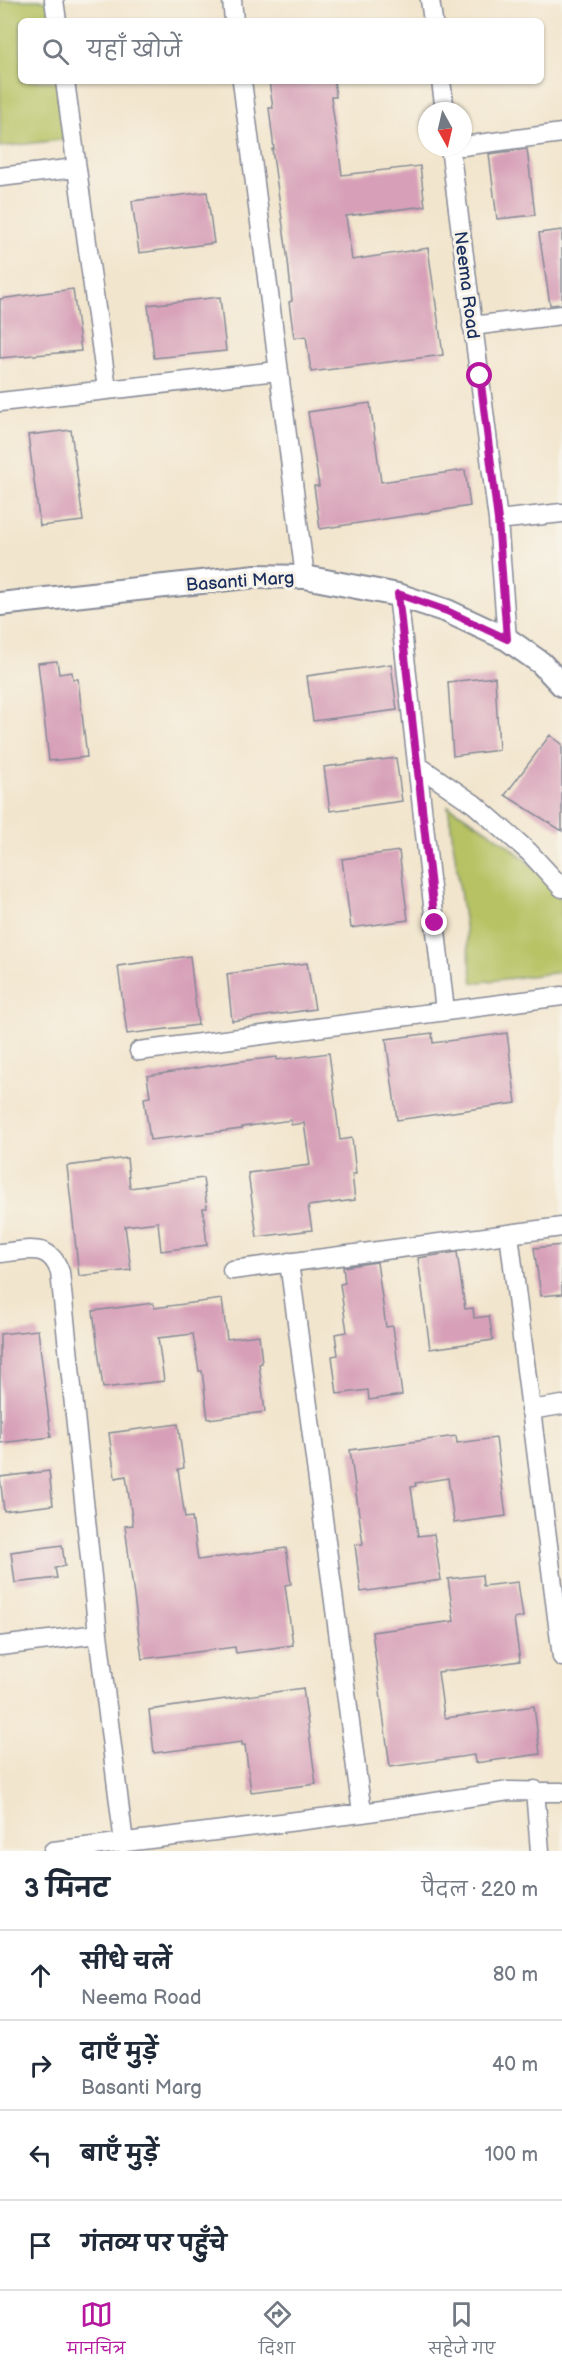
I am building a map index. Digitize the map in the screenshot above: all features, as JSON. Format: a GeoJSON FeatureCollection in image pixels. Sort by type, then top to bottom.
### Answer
{"type":"FeatureCollection","features":[{"type":"Feature","properties":{"kind":"street"},"geometry":{"type":"LineString","coordinates":[[54,0],[57,18]]}},
{"type":"Feature","properties":{"kind":"street"},"geometry":{"type":"LineString","coordinates":[[232,0],[234,18]]}},
{"type":"Feature","properties":{"kind":"street"},"geometry":{"type":"LineString","coordinates":[[430,0],[433,18]]}},
{"type":"Feature","properties":{"kind":"street"},"geometry":{"type":"LineString","coordinates":[[65,84],[107,389]]}},
{"type":"Feature","properties":{"kind":"street"},"geometry":{"type":"LineString","coordinates":[[242,84],[277,371],[305,577]]}},
{"type":"Feature","properties":{"kind":"street"},"geometry":{"type":"LineString","coordinates":[[441,84],[444,102]]}},
{"type":"Feature","properties":{"kind":"street"},"geometry":{"type":"LineString","coordinates":[[472,145],[562,133]]}},
{"type":"Feature","properties":{"kind":"street","name":"Neema Road"},"geometry":{"type":"LineString","coordinates":[[451,156],[498,520],[507,639]]}},
{"type":"Feature","properties":{"kind":"street"},"geometry":{"type":"LineString","coordinates":[[0,177],[76,168]]}},
{"type":"Feature","properties":{"kind":"street"},"geometry":{"type":"LineString","coordinates":[[472,326],[562,315]]}},
{"type":"Feature","properties":{"kind":"street"},"geometry":{"type":"LineString","coordinates":[[0,402],[277,371]]}},
{"type":"Feature","properties":{"kind":"street"},"geometry":{"type":"LineString","coordinates":[[498,520],[562,513]]}},
{"type":"Feature","properties":{"kind":"street","name":"Basanti Marg"},"geometry":{"type":"LineString","coordinates":[[0,604],[256,576],[305,577],[398,594],[447,611],[507,639],[541,663],[562,685]]}},
{"type":"Feature","properties":{"kind":"street"},"geometry":{"type":"LineString","coordinates":[[398,594],[445,1011]]}},
{"type":"Feature","properties":{"kind":"street"},"geometry":{"type":"LineString","coordinates":[[417,765],[474,804],[529,852],[562,888]]}},
{"type":"Feature","properties":{"kind":"street"},"geometry":{"type":"LineString","coordinates":[[139,1051],[562,996]]}},
{"type":"Feature","properties":{"kind":"street"},"geometry":{"type":"LineString","coordinates":[[232,1270],[562,1227]]}},
{"type":"Feature","properties":{"kind":"street"},"geometry":{"type":"LineString","coordinates":[[509,1234],[562,1657]]}},
{"type":"Feature","properties":{"kind":"street"},"geometry":{"type":"LineString","coordinates":[[0,1253],[38,1250],[50,1254],[60,1272],[98,1634],[124,1843]]}},
{"type":"Feature","properties":{"kind":"street"},"geometry":{"type":"LineString","coordinates":[[289,1262],[362,1813]]}},
{"type":"Feature","properties":{"kind":"street"},"geometry":{"type":"LineString","coordinates":[[530,1410],[562,1405]]}},
{"type":"Feature","properties":{"kind":"street"},"geometry":{"type":"LineString","coordinates":[[0,1646],[98,1634]]}},
{"type":"Feature","properties":{"kind":"street"},"geometry":{"type":"LineString","coordinates":[[535,1790],[540,1851]]}},
{"type":"Feature","properties":{"kind":"street"},"geometry":{"type":"LineString","coordinates":[[53,1851],[362,1813],[509,1791],[562,1792]]}},
{"type":"Feature","properties":{"kind":"green space"},"geometry":{"type":"Polygon","coordinates":[[[0,0],[52,0],[55,18],[18,18],[18,84],[62,84],[69,139],[0,147],[0,0]]]}},
{"type":"Feature","properties":{"kind":"green space"},"geometry":{"type":"Polygon","coordinates":[[[448,806],[480,825],[510,847],[538,871],[562,899],[562,972],[473,983],[448,806]]]}},
{"type":"Feature","properties":{"kind":"building"},"geometry":{"type":"Polygon","coordinates":[[[269,84],[334,84],[336,97],[331,97],[342,175],[420,166],[425,206],[346,216],[352,260],[428,248],[443,355],[311,372],[306,336],[294,338],[289,302],[292,301],[288,261],[272,149],[274,149],[269,108],[273,108],[269,84]]]}},
{"type":"Feature","properties":{"kind":"building"},"geometry":{"type":"Polygon","coordinates":[[[527,149],[535,215],[497,219],[489,154],[527,149]]]}},
{"type":"Feature","properties":{"kind":"building"},"geometry":{"type":"Polygon","coordinates":[[[207,192],[214,243],[139,253],[132,201],[207,192]]]}},
{"type":"Feature","properties":{"kind":"building"},"geometry":{"type":"Polygon","coordinates":[[[562,230],[562,304],[550,305],[539,233],[562,230]]]}},
{"type":"Feature","properties":{"kind":"building"},"geometry":{"type":"Polygon","coordinates":[[[73,289],[81,351],[0,358],[0,299],[73,289]]]}},
{"type":"Feature","properties":{"kind":"building"},"geometry":{"type":"Polygon","coordinates":[[[220,297],[226,351],[154,358],[148,305],[220,297]]]}},
{"type":"Feature","properties":{"kind":"building"},"geometry":{"type":"Polygon","coordinates":[[[370,403],[381,482],[465,470],[470,506],[320,529],[314,486],[319,486],[308,412],[370,403]]]}},
{"type":"Feature","properties":{"kind":"building"},"geometry":{"type":"Polygon","coordinates":[[[71,430],[83,521],[40,526],[28,435],[71,430]]]}},
{"type":"Feature","properties":{"kind":"building"},"geometry":{"type":"Polygon","coordinates":[[[57,661],[59,674],[72,672],[73,679],[78,679],[87,757],[49,761],[38,663],[57,661]]]}},
{"type":"Feature","properties":{"kind":"building"},"geometry":{"type":"Polygon","coordinates":[[[391,664],[397,710],[313,721],[307,676],[391,664]]]}},
{"type":"Feature","properties":{"kind":"building"},"geometry":{"type":"Polygon","coordinates":[[[495,677],[499,750],[453,756],[448,682],[495,677]]]}},
{"type":"Feature","properties":{"kind":"building"},"geometry":{"type":"Polygon","coordinates":[[[550,735],[562,744],[562,831],[505,795],[550,735]]]}},
{"type":"Feature","properties":{"kind":"building"},"geometry":{"type":"Polygon","coordinates":[[[396,758],[402,801],[330,811],[324,767],[396,758]]]}},
{"type":"Feature","properties":{"kind":"building"},"geometry":{"type":"Polygon","coordinates":[[[399,851],[408,920],[351,928],[342,859],[399,851]]]}},
{"type":"Feature","properties":{"kind":"building"},"geometry":{"type":"Polygon","coordinates":[[[190,956],[198,1025],[127,1034],[118,966],[190,956]]]}},
{"type":"Feature","properties":{"kind":"building"},"geometry":{"type":"Polygon","coordinates":[[[307,963],[315,1009],[232,1021],[227,974],[307,963]]]}},
{"type":"Feature","properties":{"kind":"building"},"geometry":{"type":"Polygon","coordinates":[[[432,1033],[433,1043],[507,1033],[516,1103],[397,1120],[386,1039],[432,1033]]]}},
{"type":"Feature","properties":{"kind":"building"},"geometry":{"type":"Polygon","coordinates":[[[329,1053],[340,1140],[352,1138],[356,1174],[352,1174],[355,1200],[308,1206],[312,1230],[257,1237],[248,1173],[310,1165],[304,1123],[291,1125],[291,1120],[242,1127],[242,1129],[150,1140],[144,1098],[150,1097],[147,1076],[233,1062],[277,1057],[277,1060],[329,1053]]]}},
{"type":"Feature","properties":{"kind":"building"},"geometry":{"type":"Polygon","coordinates":[[[127,1158],[130,1188],[203,1178],[207,1208],[203,1208],[207,1245],[161,1251],[158,1222],[125,1226],[131,1270],[79,1276],[67,1166],[127,1158]]]}},
{"type":"Feature","properties":{"kind":"building"},"geometry":{"type":"Polygon","coordinates":[[[562,1245],[562,1294],[541,1296],[534,1248],[562,1245]]]}},
{"type":"Feature","properties":{"kind":"building"},"geometry":{"type":"Polygon","coordinates":[[[457,1252],[465,1309],[473,1308],[474,1318],[489,1316],[493,1340],[430,1349],[418,1258],[457,1252]]]}},
{"type":"Feature","properties":{"kind":"building"},"geometry":{"type":"Polygon","coordinates":[[[377,1262],[386,1327],[393,1326],[402,1395],[369,1400],[368,1390],[337,1394],[332,1356],[338,1355],[335,1334],[347,1332],[340,1284],[345,1283],[343,1267],[377,1262]]]}},
{"type":"Feature","properties":{"kind":"building"},"geometry":{"type":"Polygon","coordinates":[[[222,1299],[227,1339],[259,1335],[262,1363],[259,1364],[265,1412],[208,1419],[202,1371],[199,1371],[193,1334],[158,1338],[164,1381],[103,1388],[93,1311],[153,1303],[154,1308],[222,1299]]]}},
{"type":"Feature","properties":{"kind":"building"},"geometry":{"type":"Polygon","coordinates":[[[38,1330],[51,1437],[0,1443],[0,1334],[38,1330]]]}},
{"type":"Feature","properties":{"kind":"building"},"geometry":{"type":"Polygon","coordinates":[[[178,1424],[184,1468],[178,1469],[185,1518],[192,1517],[198,1560],[286,1548],[291,1584],[285,1585],[293,1645],[236,1653],[235,1647],[142,1659],[125,1526],[133,1525],[126,1476],[115,1478],[109,1433],[178,1424]]]}},
{"type":"Feature","properties":{"kind":"building"},"geometry":{"type":"Polygon","coordinates":[[[456,1436],[457,1443],[496,1438],[506,1516],[454,1523],[448,1478],[415,1483],[416,1486],[411,1487],[418,1536],[434,1534],[441,1580],[361,1592],[355,1545],[363,1544],[350,1450],[456,1436]]]}},
{"type":"Feature","properties":{"kind":"building"},"geometry":{"type":"Polygon","coordinates":[[[49,1471],[53,1505],[4,1511],[0,1477],[49,1471]]]}},
{"type":"Feature","properties":{"kind":"building"},"geometry":{"type":"Polygon","coordinates":[[[62,1545],[65,1566],[55,1568],[57,1578],[15,1583],[11,1552],[62,1545]]]}},
{"type":"Feature","properties":{"kind":"building"},"geometry":{"type":"Polygon","coordinates":[[[482,1575],[483,1586],[518,1582],[523,1617],[514,1619],[520,1661],[438,1672],[444,1716],[446,1718],[534,1706],[540,1754],[475,1763],[474,1755],[390,1767],[372,1632],[454,1621],[448,1579],[482,1575]]]}},
{"type":"Feature","properties":{"kind":"building"},"geometry":{"type":"Polygon","coordinates":[[[303,1688],[316,1784],[251,1792],[245,1745],[242,1745],[242,1742],[154,1753],[149,1710],[303,1688]]]}},
{"type":"Feature","properties":{"kind":"route"},"geometry":{"type":"LineString","coordinates":[[435,923],[398,594],[447,611],[507,639],[498,520],[480,376]]}}]}
